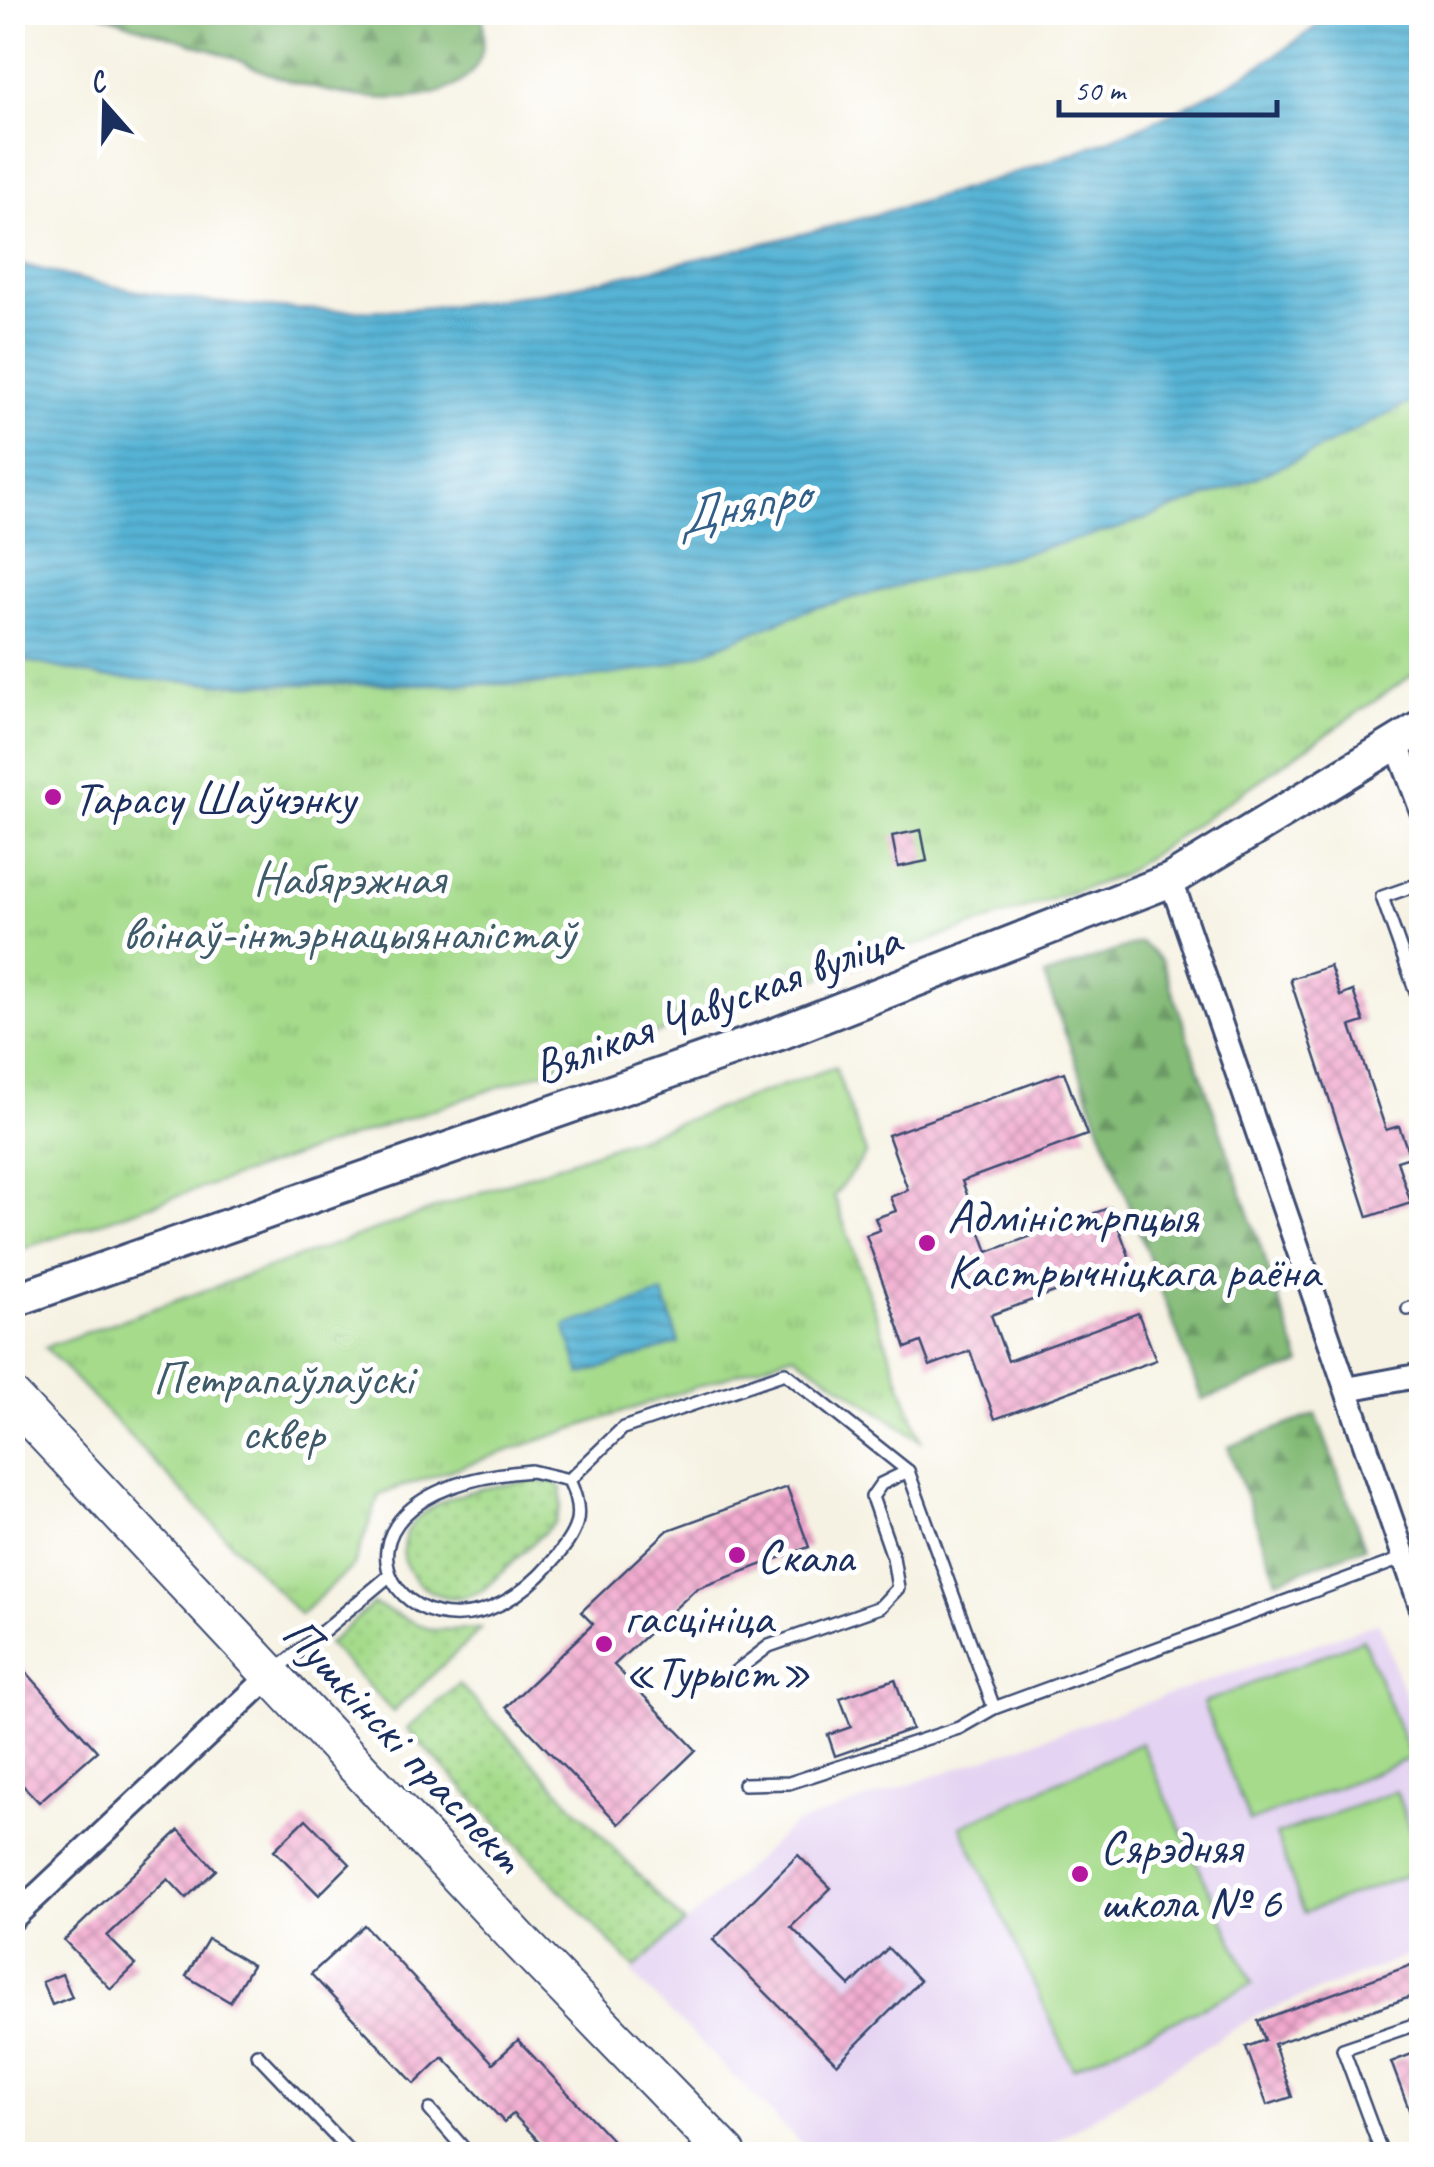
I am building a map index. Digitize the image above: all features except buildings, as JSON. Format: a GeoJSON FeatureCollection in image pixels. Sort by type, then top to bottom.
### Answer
{"type":"FeatureCollection","features":[{"type":"Feature","properties":{"kind":"main road","name":"Вялікая Чавуская вуліца"},"geometry":{"type":"LineString","coordinates":[[12,1302],[780,1033],[1171,880],[1409,734]]}},
{"type":"Feature","properties":{"kind":"main road","name":"Пушкінскі праспект"},"geometry":{"type":"LineString","coordinates":[[12,1398],[524,1944],[709,2148]]}},
{"type":"Feature","properties":{"kind":"street"},"geometry":{"type":"LineString","coordinates":[[1409,734],[1422,811]]}},
{"type":"Feature","properties":{"kind":"street"},"geometry":{"type":"LineString","coordinates":[[1171,880],[1422,1609]]}},
{"type":"Feature","properties":{"kind":"street"},"geometry":{"type":"LineString","coordinates":[[1348,1389],[1422,1375]]}},
{"type":"Feature","properties":{"kind":"street"},"geometry":{"type":"LineString","coordinates":[[12,1919],[272,1674]]}},
{"type":"Feature","properties":{"kind":"lane"},"geometry":{"type":"LineString","coordinates":[[1422,884],[1382,897],[1422,1009]]}},
{"type":"Feature","properties":{"kind":"lane"},"geometry":{"type":"LineString","coordinates":[[1408,1309],[1422,1304]]}},
{"type":"Feature","properties":{"kind":"lane"},"geometry":{"type":"LineString","coordinates":[[569,1480],[623,1428],[785,1373],[908,1471],[994,1708]]}},
{"type":"Feature","properties":{"kind":"lane"},"geometry":{"type":"LineString","coordinates":[[532,1471],[569,1480],[578,1498],[580,1518],[569,1539],[536,1579],[492,1608],[453,1617],[433,1612],[416,1605],[389,1576],[386,1544],[390,1530],[403,1514],[429,1496],[462,1483],[532,1471]]}},
{"type":"Feature","properties":{"kind":"lane"},"geometry":{"type":"LineString","coordinates":[[735,1672],[769,1646],[880,1608],[898,1588],[893,1558],[872,1497],[881,1484],[908,1471]]}},
{"type":"Feature","properties":{"kind":"lane"},"geometry":{"type":"LineString","coordinates":[[744,1784],[790,1784],[959,1728],[994,1708],[1404,1558]]}},
{"type":"Feature","properties":{"kind":"lane"},"geometry":{"type":"LineString","coordinates":[[272,1674],[389,1576]]}},
{"type":"Feature","properties":{"kind":"lane"},"geometry":{"type":"LineString","coordinates":[[1382,2154],[1344,2049],[1422,2022]]}},
{"type":"Feature","properties":{"kind":"lane"},"geometry":{"type":"LineString","coordinates":[[257,2054],[352,2154]]}},
{"type":"Feature","properties":{"kind":"lane"},"geometry":{"type":"LineString","coordinates":[[430,2110],[467,2152],[464,2154]]}},
{"type":"Feature","properties":{"kind":"shaded area","name":"Сярэдняя школа № 6"},"geometry":{"type":"Polygon","coordinates":[[[1379,1622],[1421,1741],[1421,1951],[1258,2014],[1035,2154],[811,2154],[631,1973],[793,1825],[1379,1622]]]}},
{"type":"Feature","properties":{"kind":"green space"},"geometry":{"type":"Polygon","coordinates":[[[100,13],[482,13],[482,50],[468,76],[444,91],[412,98],[376,98],[304,85],[100,13]]]}},
{"type":"Feature","properties":{"kind":"green space","name":"Набярэжная воінаў-інтэрнацыяналістаў"},"geometry":{"type":"Polygon","coordinates":[[[1421,397],[1421,669],[1120,876],[13,1252],[13,658],[103,677],[233,684],[540,684],[651,669],[697,655],[807,610],[1119,528],[1303,457],[1421,397]]]}},
{"type":"Feature","properties":{"kind":"green space"},"geometry":{"type":"Polygon","coordinates":[[[1141,942],[1162,961],[1301,1364],[1202,1400],[1044,976],[1141,942]]]}},
{"type":"Feature","properties":{"kind":"green space","name":"Петрапаўлаўскі сквер"},"geometry":{"type":"Polygon","coordinates":[[[835,1067],[866,1154],[834,1196],[921,1440],[794,1354],[380,1494],[354,1565],[300,1615],[45,1347],[835,1067]]]}},
{"type":"Feature","properties":{"kind":"green space"},"geometry":{"type":"Polygon","coordinates":[[[1316,1414],[1365,1547],[1277,1580],[1228,1447],[1316,1414]]]}},
{"type":"Feature","properties":{"kind":"green space"},"geometry":{"type":"Polygon","coordinates":[[[532,1481],[555,1481],[562,1489],[555,1522],[484,1589],[465,1597],[446,1597],[417,1581],[403,1552],[405,1536],[415,1521],[454,1496],[532,1481]]]}},
{"type":"Feature","properties":{"kind":"green space"},"geometry":{"type":"Polygon","coordinates":[[[373,1604],[431,1630],[481,1629],[393,1712],[328,1644],[373,1604]]]}},
{"type":"Feature","properties":{"kind":"green space"},"geometry":{"type":"Polygon","coordinates":[[[1363,1639],[1411,1758],[1250,1822],[1203,1703],[1363,1639]]]}},
{"type":"Feature","properties":{"kind":"green space"},"geometry":{"type":"Polygon","coordinates":[[[459,1684],[684,1923],[635,1968],[407,1729],[459,1684]]]}},
{"type":"Feature","properties":{"kind":"green space"},"geometry":{"type":"Polygon","coordinates":[[[1141,1743],[1253,1984],[1073,2068],[961,1826],[1141,1743]]]}},
{"type":"Feature","properties":{"kind":"green space"},"geometry":{"type":"Polygon","coordinates":[[[1396,1791],[1421,1870],[1304,1913],[1276,1835],[1396,1791]]]}},
{"type":"Feature","properties":{"kind":"water","name":"Дняпро"},"geometry":{"type":"Polygon","coordinates":[[[1334,12],[1421,13],[1421,397],[1303,457],[1119,528],[807,610],[697,655],[651,669],[540,684],[233,684],[103,677],[13,658],[13,262],[151,293],[291,309],[429,307],[562,288],[837,225],[938,197],[1093,146],[1218,89],[1297,41],[1334,12]]]}},
{"type":"Feature","properties":{"kind":"water"},"geometry":{"type":"Polygon","coordinates":[[[663,1293],[679,1343],[581,1375],[565,1326],[663,1293]]]}},
{"type":"Feature","properties":{"kind":"place","name":"Тарасу Шаўчэнку"},"geometry":{"type":"Point","coordinates":[53,797]}},
{"type":"Feature","properties":{"kind":"place","name":"Адміністрпцыя Кастрычніцкага раёна"},"geometry":{"type":"Point","coordinates":[927,1243]}},
{"type":"Feature","properties":{"kind":"place","name":"Скала"},"geometry":{"type":"Point","coordinates":[737,1555]}},
{"type":"Feature","properties":{"kind":"place","name":"гасцініца «Турыст»"},"geometry":{"type":"Point","coordinates":[604,1644]}},
{"type":"Feature","properties":{"kind":"place","name":"Сярэдняя школа № 6"},"geometry":{"type":"Point","coordinates":[1080,1874]}}]}
